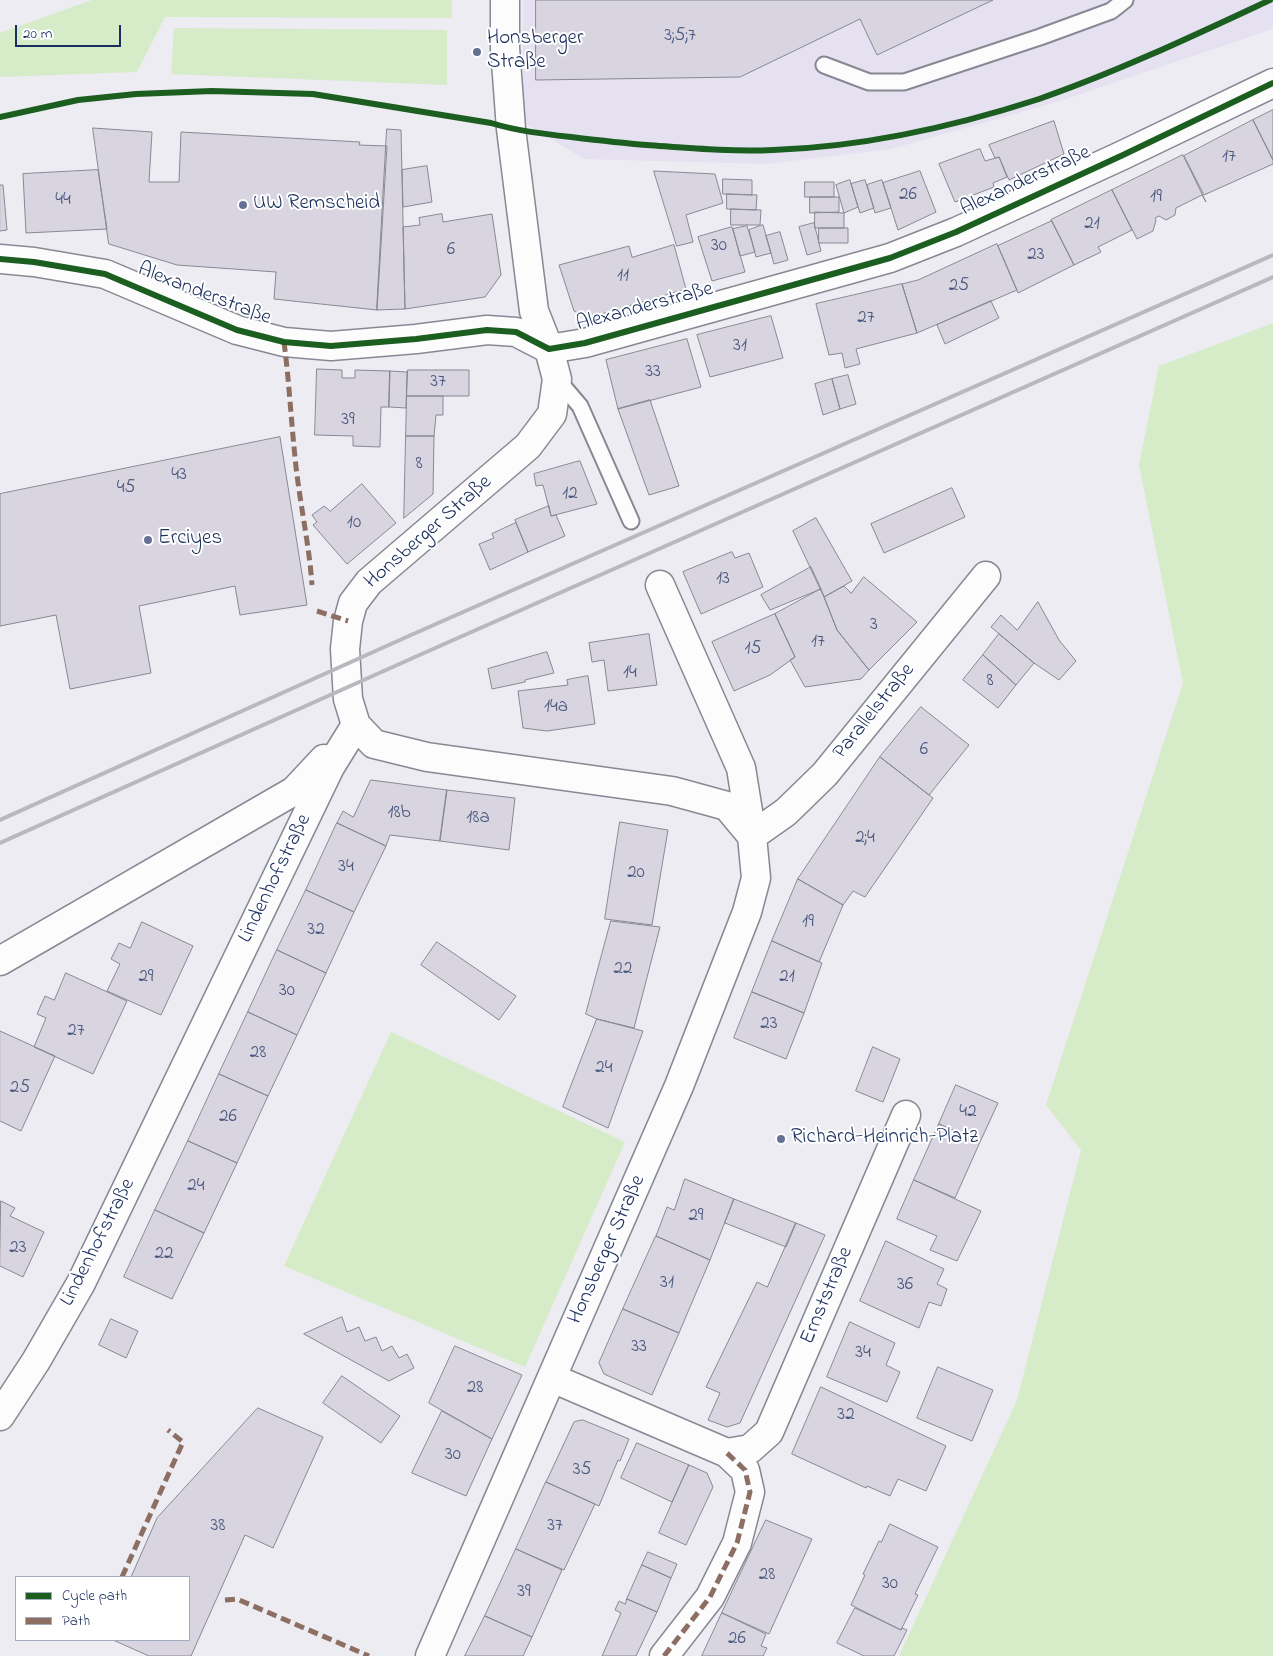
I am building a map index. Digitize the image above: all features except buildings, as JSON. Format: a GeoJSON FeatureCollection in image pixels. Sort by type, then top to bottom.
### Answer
{"type":"FeatureCollection","features":[{"type":"Feature","properties":{"kind":"street","name":"Honsberger Straße"},"geometry":{"type":"LineString","coordinates":[[505,0],[505,48],[512,139],[534,311],[549,349],[557,380],[552,414],[528,446],[369,582],[353,603],[348,621],[345,649],[348,699],[356,725],[374,744],[427,757],[672,791],[727,806],[752,836]]}},
{"type":"Feature","properties":{"kind":"street","name":"Alexanderstraße"},"geometry":{"type":"LineString","coordinates":[[0,259],[34,262],[106,274],[237,330],[284,342],[331,346],[416,339],[487,330],[516,332],[549,349],[584,343],[890,258],[956,232],[1273,83]]}},
{"type":"Feature","properties":{"kind":"street","name":"Parallelstraße"},"geometry":{"type":"LineString","coordinates":[[752,836],[786,812],[824,774],[986,576]]}},
{"type":"Feature","properties":{"kind":"street","name":"Honsberger Straße"},"geometry":{"type":"LineString","coordinates":[[430,1656],[679,1086],[747,912],[756,878],[752,836],[741,768],[660,585]]}},
{"type":"Feature","properties":{"kind":"street","name":"Lindenhofstraße"},"geometry":{"type":"LineString","coordinates":[[0,961],[294,791],[356,725]]}},
{"type":"Feature","properties":{"kind":"street","name":"Lindenhofstraße"},"geometry":{"type":"LineString","coordinates":[[0,1416],[36,1362],[81,1284],[330,767],[356,725]]}},
{"type":"Feature","properties":{"kind":"street","name":"Ernststraße"},"geometry":{"type":"LineString","coordinates":[[728,1453],[750,1450],[769,1432],[906,1115]]}},
{"type":"Feature","properties":{"kind":"street"},"geometry":{"type":"LineString","coordinates":[[552,1378],[728,1453],[746,1470],[750,1492],[736,1543],[710,1597],[664,1656]]}},
{"type":"Feature","properties":{"kind":"lane"},"geometry":{"type":"LineString","coordinates":[[824,65],[869,82],[904,82],[1040,37],[1111,11],[1125,0]]}},
{"type":"Feature","properties":{"kind":"lane"},"geometry":{"type":"LineString","coordinates":[[557,380],[580,406],[631,520]]}},
{"type":"Feature","properties":{"kind":"shaded area"},"geometry":{"type":"Polygon","coordinates":[[[523,0],[1273,0],[1273,29],[1060,101],[891,149],[767,164],[584,159],[523,122],[523,0]]]}},
{"type":"Feature","properties":{"kind":"green space"},"geometry":{"type":"Polygon","coordinates":[[[92,0],[452,0],[452,18],[165,17],[137,72],[0,77],[0,33],[92,0]]]}},
{"type":"Feature","properties":{"kind":"green space"},"geometry":{"type":"Polygon","coordinates":[[[174,28],[447,30],[447,85],[171,74],[174,28]]]}},
{"type":"Feature","properties":{"kind":"green space"},"geometry":{"type":"Polygon","coordinates":[[[1273,323],[1273,1656],[899,1656],[1017,1400],[1081,1150],[1046,1105],[1183,683],[1139,465],[1159,366],[1273,323]]]}},
{"type":"Feature","properties":{"kind":"green space"},"geometry":{"type":"Polygon","coordinates":[[[391,1032],[625,1142],[525,1367],[284,1266],[391,1032]]]}},
{"type":"Feature","properties":{"kind":"railway"},"geometry":{"type":"LineString","coordinates":[[0,820],[411,635],[1273,255]]}},
{"type":"Feature","properties":{"kind":"railway"},"geometry":{"type":"LineString","coordinates":[[0,843],[1273,277]]}},
{"type":"Feature","properties":{"kind":"marked path"},"geometry":{"type":"LineString","coordinates":[[284,342],[297,473],[312,585]]}},
{"type":"Feature","properties":{"kind":"marked path"},"geometry":{"type":"LineString","coordinates":[[317,611],[348,621]]}},
{"type":"Feature","properties":{"kind":"marked path"},"geometry":{"type":"LineString","coordinates":[[122,1576],[183,1442],[168,1430]]}},
{"type":"Feature","properties":{"kind":"marked path"},"geometry":{"type":"LineString","coordinates":[[664,1656],[710,1597],[737,1543],[750,1492],[745,1470],[727,1453]]}},
{"type":"Feature","properties":{"kind":"marked path"},"geometry":{"type":"LineString","coordinates":[[225,1600],[237,1599],[369,1656]]}},
{"type":"Feature","properties":{"kind":"cycle path"},"geometry":{"type":"LineString","coordinates":[[0,117],[78,100],[136,94],[212,91],[313,94],[491,123],[531,132],[647,145],[726,150],[807,148],[840,145],[941,127],[1039,99],[1127,65],[1270,0]]}},
{"type":"Feature","properties":{"kind":"cycle path"},"geometry":{"type":"LineString","coordinates":[[0,259],[34,262],[105,274],[237,330],[284,342],[331,346],[416,339],[487,330],[516,332],[549,349],[585,343],[890,258],[956,232],[1273,83]]}},
{"type":"Feature","properties":{"kind":"place","name":"Honsberger Straße"},"geometry":{"type":"Point","coordinates":[477,52]}},
{"type":"Feature","properties":{"kind":"place","name":"UW Remscheid"},"geometry":{"type":"Point","coordinates":[243,205]}},
{"type":"Feature","properties":{"kind":"place","name":"Erciyes"},"geometry":{"type":"Point","coordinates":[148,540]}},
{"type":"Feature","properties":{"kind":"place","name":"Richard-Heinrich-Platz"},"geometry":{"type":"Point","coordinates":[781,1139]}}]}
